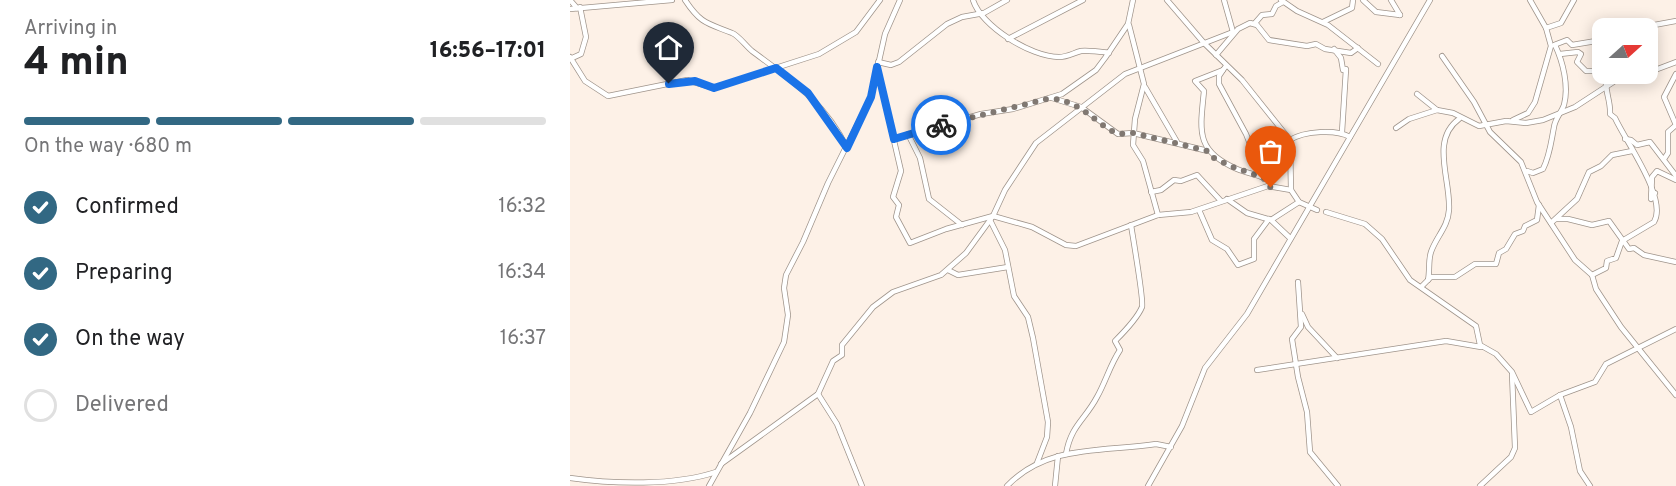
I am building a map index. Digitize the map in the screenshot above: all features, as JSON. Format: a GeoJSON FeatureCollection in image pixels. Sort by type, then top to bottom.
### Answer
{"type":"FeatureCollection","features":[{"type":"Feature","properties":{"kind":"street"},"geometry":{"type":"LineString","coordinates":[[570,0],[579,8],[586,37],[581,54],[570,58],[585,81],[608,96],[687,80],[714,88],[819,54],[840,43],[862,25],[880,0]]}},
{"type":"Feature","properties":{"kind":"street"},"geometry":{"type":"LineString","coordinates":[[570,9],[672,0]]}},
{"type":"Feature","properties":{"kind":"street"},"geometry":{"type":"LineString","coordinates":[[685,0],[701,21],[734,33],[743,44],[808,93],[847,148]]}},
{"type":"Feature","properties":{"kind":"street"},"geometry":{"type":"LineString","coordinates":[[709,486],[750,413],[784,342],[788,315],[784,288],[786,275],[871,97],[885,34],[900,0]]}},
{"type":"Feature","properties":{"kind":"street"},"geometry":{"type":"LineString","coordinates":[[973,0],[979,14],[1008,39],[1051,57],[1068,56],[1084,51],[1109,53]]}},
{"type":"Feature","properties":{"kind":"street"},"geometry":{"type":"LineString","coordinates":[[878,65],[891,65],[899,62],[947,24],[962,17],[979,14],[1007,0]]}},
{"type":"Feature","properties":{"kind":"street"},"geometry":{"type":"LineString","coordinates":[[1008,39],[1083,0]]}},
{"type":"Feature","properties":{"kind":"street"},"geometry":{"type":"LineString","coordinates":[[894,139],[1062,94],[1096,70],[1109,53],[1128,24],[1132,0]]}},
{"type":"Feature","properties":{"kind":"street"},"geometry":{"type":"LineString","coordinates":[[1167,0],[1225,68],[1242,80],[1290,140],[1291,190],[1299,202],[1317,210]]}},
{"type":"Feature","properties":{"kind":"street"},"geometry":{"type":"LineString","coordinates":[[1224,0],[1233,33]]}},
{"type":"Feature","properties":{"kind":"street"},"geometry":{"type":"LineString","coordinates":[[1323,22],[1352,8],[1353,0]]}},
{"type":"Feature","properties":{"kind":"street"},"geometry":{"type":"LineString","coordinates":[[1363,0],[1376,12],[1400,15],[1391,0]]}},
{"type":"Feature","properties":{"kind":"street"},"geometry":{"type":"LineString","coordinates":[[1148,486],[1170,447],[1205,368],[1247,314],[1308,206],[1431,0]]}},
{"type":"Feature","properties":{"kind":"street"},"geometry":{"type":"LineString","coordinates":[[1525,168],[1533,172],[1543,169],[1549,156],[1554,124],[1566,92],[1560,54],[1553,46],[1530,0]]}},
{"type":"Feature","properties":{"kind":"street"},"geometry":{"type":"LineString","coordinates":[[1546,28],[1561,23],[1574,0]]}},
{"type":"Feature","properties":{"kind":"street"},"geometry":{"type":"LineString","coordinates":[[1216,55],[1233,33],[1245,24],[1255,23],[1262,15],[1272,14],[1282,1],[1297,11],[1323,22],[1378,64]]}},
{"type":"Feature","properties":{"kind":"street"},"geometry":{"type":"LineString","coordinates":[[1658,24],[1676,21]]}},
{"type":"Feature","properties":{"kind":"street"},"geometry":{"type":"LineString","coordinates":[[1255,23],[1269,40],[1307,46],[1316,44],[1351,52],[1358,48]]}},
{"type":"Feature","properties":{"kind":"street"},"geometry":{"type":"LineString","coordinates":[[1128,24],[1144,84],[1178,142]]}},
{"type":"Feature","properties":{"kind":"street"},"geometry":{"type":"LineString","coordinates":[[721,464],[818,394],[833,361],[842,356],[842,345],[866,314],[893,292],[948,270],[966,253],[992,218],[1005,190],[1032,147],[1081,107],[1139,67],[1233,33]]}},
{"type":"Feature","properties":{"kind":"street"},"geometry":{"type":"LineString","coordinates":[[1553,46],[1567,40],[1572,45],[1592,42]]}},
{"type":"Feature","properties":{"kind":"street"},"geometry":{"type":"LineString","coordinates":[[1510,121],[1528,113],[1535,102],[1553,46]]}},
{"type":"Feature","properties":{"kind":"street"},"geometry":{"type":"LineString","coordinates":[[1334,49],[1341,58],[1343,70],[1346,69],[1342,132]]}},
{"type":"Feature","properties":{"kind":"street"},"geometry":{"type":"LineString","coordinates":[[1560,54],[1578,52],[1581,54],[1578,62],[1586,71],[1592,71]]}},
{"type":"Feature","properties":{"kind":"street"},"geometry":{"type":"LineString","coordinates":[[1442,56],[1474,102],[1485,125],[1495,138],[1516,155],[1525,168],[1539,205],[1575,260],[1592,275],[1596,290],[1636,348],[1676,395]]}},
{"type":"Feature","properties":{"kind":"street"},"geometry":{"type":"LineString","coordinates":[[1658,69],[1676,62]]}},
{"type":"Feature","properties":{"kind":"street"},"geometry":{"type":"LineString","coordinates":[[878,65],[901,171],[893,197],[898,205],[896,217],[905,238],[910,243],[992,218],[1032,227],[1070,246],[1086,244],[1158,215],[1199,210],[1268,186],[1291,190]]}},
{"type":"Feature","properties":{"kind":"street"},"geometry":{"type":"LineString","coordinates":[[1225,68],[1195,81],[1204,91],[1201,104],[1201,134],[1208,151],[1214,158],[1264,178]]}},
{"type":"Feature","properties":{"kind":"street"},"geometry":{"type":"LineString","coordinates":[[1225,68],[1219,76],[1219,84],[1246,134],[1268,186]]}},
{"type":"Feature","properties":{"kind":"street"},"geometry":{"type":"LineString","coordinates":[[1664,159],[1668,153],[1668,132],[1676,125],[1664,97],[1676,74]]}},
{"type":"Feature","properties":{"kind":"street"},"geometry":{"type":"LineString","coordinates":[[1144,84],[1133,133],[1134,149],[1143,161],[1158,215]]}},
{"type":"Feature","properties":{"kind":"street"},"geometry":{"type":"LineString","coordinates":[[1417,94],[1437,110],[1453,114],[1459,119],[1479,126],[1510,121],[1530,122],[1559,114],[1582,104],[1608,84]]}},
{"type":"Feature","properties":{"kind":"street"},"geometry":{"type":"LineString","coordinates":[[1592,275],[1606,268],[1607,261],[1616,258],[1622,241],[1655,221],[1658,207],[1632,150],[1615,118],[1610,114],[1611,105],[1604,86]]}},
{"type":"Feature","properties":{"kind":"street"},"geometry":{"type":"LineString","coordinates":[[1051,98],[1081,107],[1118,134],[1133,133],[1208,151]]}},
{"type":"Feature","properties":{"kind":"street"},"geometry":{"type":"LineString","coordinates":[[1396,128],[1409,119],[1437,110]]}},
{"type":"Feature","properties":{"kind":"street"},"geometry":{"type":"LineString","coordinates":[[1428,280],[1430,254],[1446,224],[1449,211],[1444,139],[1450,126],[1459,119]]}},
{"type":"Feature","properties":{"kind":"street"},"geometry":{"type":"LineString","coordinates":[[1290,140],[1302,134],[1342,132],[1350,137]]}},
{"type":"Feature","properties":{"kind":"street"},"geometry":{"type":"LineString","coordinates":[[908,134],[920,158],[929,198],[963,225]]}},
{"type":"Feature","properties":{"kind":"street"},"geometry":{"type":"LineString","coordinates":[[1625,139],[1637,145],[1650,141],[1676,178]]}},
{"type":"Feature","properties":{"kind":"street"},"geometry":{"type":"LineString","coordinates":[[1551,223],[1576,199],[1589,172],[1601,166],[1612,155],[1632,150]]}},
{"type":"Feature","properties":{"kind":"street"},"geometry":{"type":"LineString","coordinates":[[1653,192],[1656,191],[1651,199],[1652,177],[1657,171],[1676,178]]}},
{"type":"Feature","properties":{"kind":"street"},"geometry":{"type":"LineString","coordinates":[[1151,192],[1161,190],[1174,180],[1180,182],[1197,175],[1221,201]]}},
{"type":"Feature","properties":{"kind":"street"},"geometry":{"type":"LineString","coordinates":[[1227,199],[1247,213],[1270,220],[1290,238]]}},
{"type":"Feature","properties":{"kind":"street"},"geometry":{"type":"LineString","coordinates":[[1199,210],[1212,240],[1227,249],[1233,262],[1238,266],[1254,259],[1254,239],[1270,220],[1299,202]]}},
{"type":"Feature","properties":{"kind":"street"},"geometry":{"type":"LineString","coordinates":[[1421,287],[1428,280],[1437,276],[1459,276],[1475,264],[1496,264],[1499,253],[1506,249],[1515,234],[1537,220],[1539,205]]}},
{"type":"Feature","properties":{"kind":"street"},"geometry":{"type":"LineString","coordinates":[[1326,212],[1365,224],[1382,239],[1405,275],[1473,323],[1478,329],[1481,347]]}},
{"type":"Feature","properties":{"kind":"street"},"geometry":{"type":"LineString","coordinates":[[992,218],[1002,241],[1014,296],[1031,328],[1046,411],[1047,437],[1037,463]]}},
{"type":"Feature","properties":{"kind":"street"},"geometry":{"type":"LineString","coordinates":[[1556,219],[1568,219],[1592,225],[1609,220],[1629,249],[1639,250],[1642,255],[1676,261]]}},
{"type":"Feature","properties":{"kind":"street"},"geometry":{"type":"LineString","coordinates":[[1066,454],[1075,425],[1096,399],[1120,350],[1115,341],[1141,309],[1142,299],[1131,225]]}},
{"type":"Feature","properties":{"kind":"street"},"geometry":{"type":"LineString","coordinates":[[948,270],[958,274],[1008,267]]}},
{"type":"Feature","properties":{"kind":"street"},"geometry":{"type":"LineString","coordinates":[[1298,282],[1301,327],[1292,339],[1307,412],[1310,452],[1338,486]]}},
{"type":"Feature","properties":{"kind":"street"},"geometry":{"type":"LineString","coordinates":[[1300,309],[1308,327],[1337,358]]}},
{"type":"Feature","properties":{"kind":"street"},"geometry":{"type":"LineString","coordinates":[[1257,370],[1446,340],[1481,347],[1496,354],[1512,372],[1531,412],[1560,395],[1595,382],[1606,364],[1676,329]]}},
{"type":"Feature","properties":{"kind":"street"},"geometry":{"type":"LineString","coordinates":[[1480,486],[1511,457],[1515,448],[1512,372]]}},
{"type":"Feature","properties":{"kind":"street"},"geometry":{"type":"LineString","coordinates":[[818,394],[837,424],[862,486]]}},
{"type":"Feature","properties":{"kind":"street"},"geometry":{"type":"LineString","coordinates":[[1560,395],[1571,427],[1580,471],[1590,486]]}},
{"type":"Feature","properties":{"kind":"street"},"geometry":{"type":"LineString","coordinates":[[1007,486],[1026,468],[1066,454],[1156,444],[1170,447]]}},
{"type":"Feature","properties":{"kind":"street"},"geometry":{"type":"LineString","coordinates":[[1055,486],[1058,456]]}},
{"type":"Feature","properties":{"kind":"street"},"geometry":{"type":"LineString","coordinates":[[570,478],[628,483],[688,479],[717,472]]}},
{"type":"Feature","properties":{"kind":"way so far"},"geometry":{"type":"LineString","coordinates":[[941,125],[1051,98],[1067,100],[1094,115],[1118,134],[1133,133],[1183,143],[1208,151],[1214,158],[1224,160],[1246,173],[1264,178],[1271,188]]}},
{"type":"Feature","properties":{"kind":"route"},"geometry":{"type":"LineString","coordinates":[[669,84],[687,80],[714,88],[776,68],[808,93],[821,108],[847,148],[871,97],[877,67],[894,139],[941,125]]}}]}
